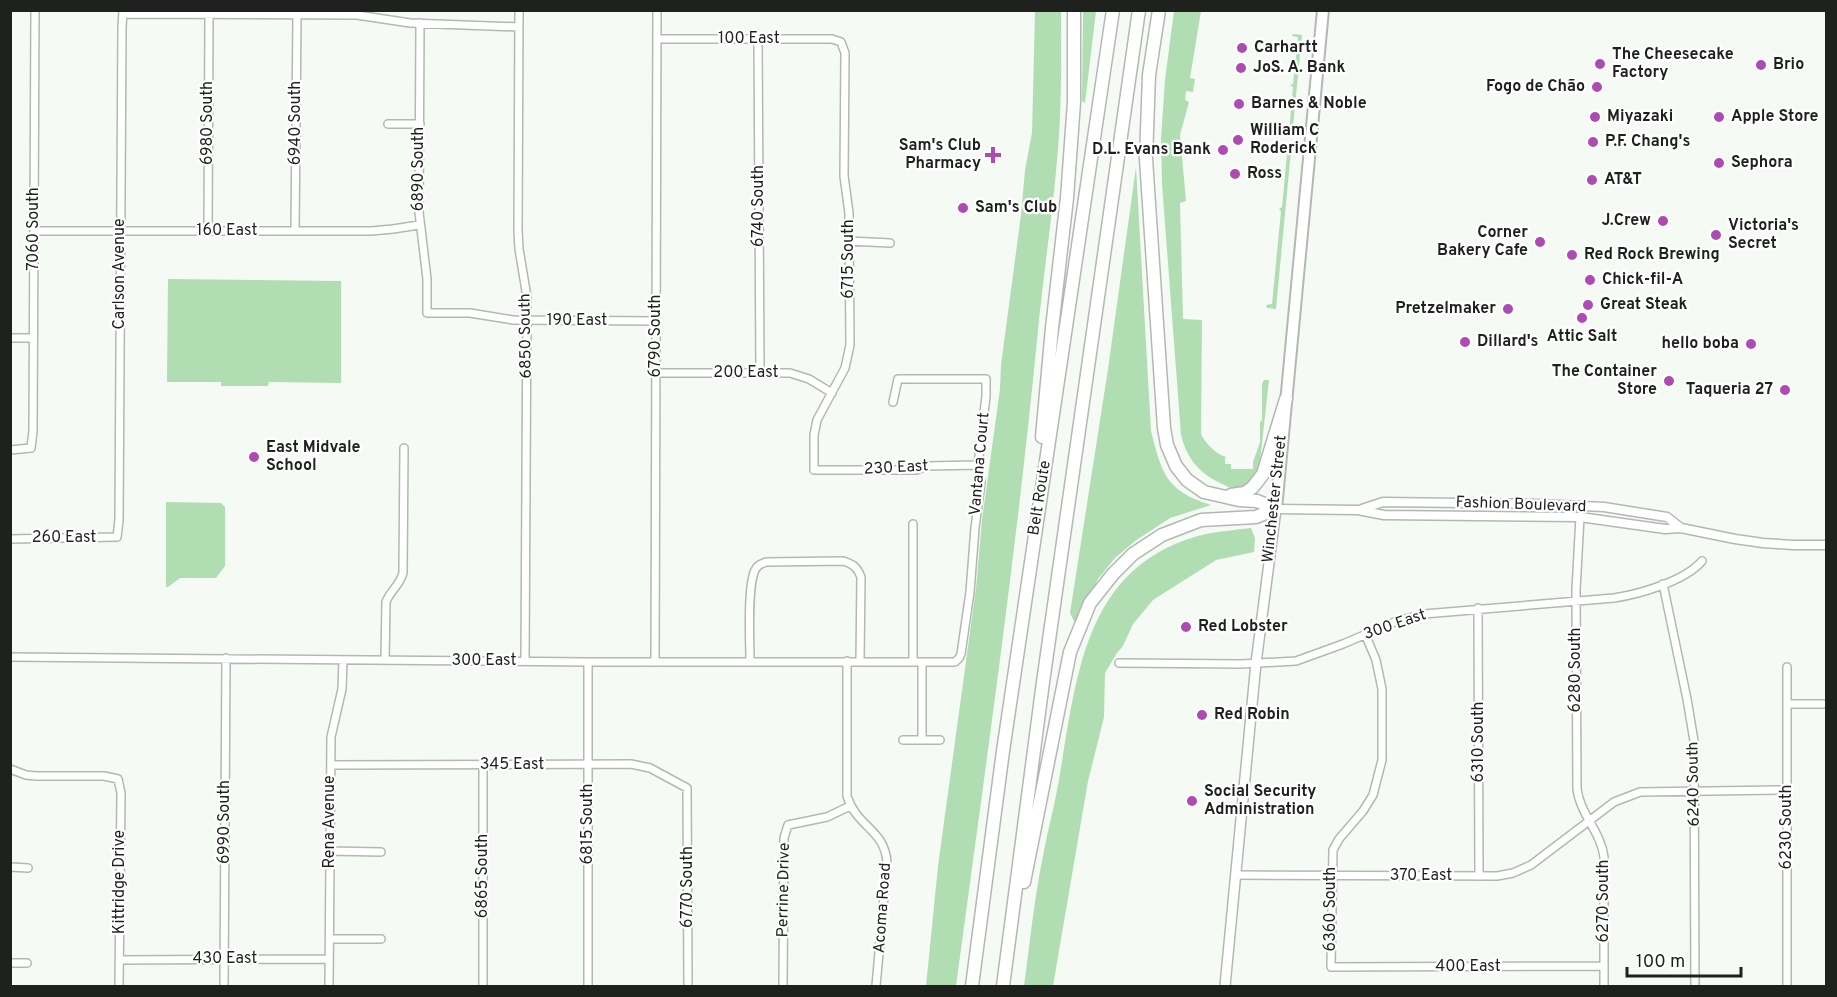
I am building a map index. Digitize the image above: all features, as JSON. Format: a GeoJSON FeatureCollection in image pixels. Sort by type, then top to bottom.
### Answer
{"type":"FeatureCollection","features":[{"type":"Feature","properties":{"kind":"highway"},"geometry":{"type":"LineString","coordinates":[[1034,542],[1052,328],[1067,198],[1074,102],[1074,10]]}},
{"type":"Feature","properties":{"kind":"highway","name":"Belt Route"},"geometry":{"type":"LineString","coordinates":[[972,987],[1003,751],[1113,10]]}},
{"type":"Feature","properties":{"kind":"highway","name":"Belt Route"},"geometry":{"type":"LineString","coordinates":[[1004,987],[1043,682],[1139,10]]}},
{"type":"Feature","properties":{"kind":"highway"},"geometry":{"type":"LineString","coordinates":[[1159,10],[1149,75],[1146,159],[1164,428],[1176,466],[1187,480],[1204,492],[1239,500],[1257,501],[1276,509]]}},
{"type":"Feature","properties":{"kind":"highway"},"geometry":{"type":"LineString","coordinates":[[1223,496],[1245,493],[1260,480],[1286,399]]}},
{"type":"Feature","properties":{"kind":"highway"},"geometry":{"type":"LineString","coordinates":[[1004,987],[1070,652],[1090,603],[1113,574],[1133,554],[1162,535],[1201,520],[1256,517],[1276,509]]}},
{"type":"Feature","properties":{"kind":"main road","name":"Winchester Street"},"geometry":{"type":"LineString","coordinates":[[1225,987],[1256,663],[1276,509],[1323,10]]}},
{"type":"Feature","properties":{"kind":"street","name":"7060 South"},"geometry":{"type":"LineString","coordinates":[[10,450],[31,448],[33,431],[35,10]]}},
{"type":"Feature","properties":{"kind":"street","name":"6850 South"},"geometry":{"type":"LineString","coordinates":[[519,10],[518,231],[525,285],[526,321],[525,661]]}},
{"type":"Feature","properties":{"kind":"street","name":"6790 South"},"geometry":{"type":"LineString","coordinates":[[655,662],[657,10]]}},
{"type":"Feature","properties":{"kind":"street"},"geometry":{"type":"LineString","coordinates":[[123,12],[209,15],[369,15],[420,23],[519,27]]}},
{"type":"Feature","properties":{"kind":"street","name":"Carlson Avenue"},"geometry":{"type":"LineString","coordinates":[[117,537],[120,520],[123,12]]}},
{"type":"Feature","properties":{"kind":"street","name":"6980 South"},"geometry":{"type":"LineString","coordinates":[[208,231],[209,15]]}},
{"type":"Feature","properties":{"kind":"street","name":"6940 South"},"geometry":{"type":"LineString","coordinates":[[295,230],[297,15]]}},
{"type":"Feature","properties":{"kind":"street","name":"6890 South"},"geometry":{"type":"LineString","coordinates":[[420,23],[419,225],[427,279],[426,313]]}},
{"type":"Feature","properties":{"kind":"street","name":"100 East"},"geometry":{"type":"LineString","coordinates":[[657,39],[832,39],[841,42]]}},
{"type":"Feature","properties":{"kind":"street","name":"6740 South"},"geometry":{"type":"LineString","coordinates":[[758,39],[760,372]]}},
{"type":"Feature","properties":{"kind":"street","name":"6715 South"},"geometry":{"type":"LineString","coordinates":[[814,470],[814,435],[817,420],[845,368],[850,345],[849,213],[844,176],[845,53],[841,42]]}},
{"type":"Feature","properties":{"kind":"street"},"geometry":{"type":"LineString","coordinates":[[388,124],[420,124]]}},
{"type":"Feature","properties":{"kind":"street","name":"160 East"},"geometry":{"type":"LineString","coordinates":[[34,231],[370,231],[419,225]]}},
{"type":"Feature","properties":{"kind":"street"},"geometry":{"type":"LineString","coordinates":[[849,241],[890,243]]}},
{"type":"Feature","properties":{"kind":"street","name":"190 East"},"geometry":{"type":"LineString","coordinates":[[426,313],[470,313],[526,321],[656,321]]}},
{"type":"Feature","properties":{"kind":"street"},"geometry":{"type":"LineString","coordinates":[[10,338],[33,338]]}},
{"type":"Feature","properties":{"kind":"street","name":"200 East"},"geometry":{"type":"LineString","coordinates":[[656,373],[790,373],[800,375],[832,393]]}},
{"type":"Feature","properties":{"kind":"street","name":"Vantana Court"},"geometry":{"type":"LineString","coordinates":[[893,402],[898,379],[986,379],[978,465],[981,483],[971,582],[961,654],[957,660]]}},
{"type":"Feature","properties":{"kind":"street"},"geometry":{"type":"LineString","coordinates":[[385,660],[386,602],[388,595],[402,578],[403,573],[404,448]]}},
{"type":"Feature","properties":{"kind":"street","name":"230 East"},"geometry":{"type":"LineString","coordinates":[[814,470],[916,470],[927,466],[978,465]]}},
{"type":"Feature","properties":{"kind":"street","name":"Fashion Boulevard"},"geometry":{"type":"LineString","coordinates":[[1358,510],[1383,502],[1566,504],[1638,511],[1667,517],[1681,528]]}},
{"type":"Feature","properties":{"kind":"street","name":"Fashion Boulevard"},"geometry":{"type":"LineString","coordinates":[[1276,509],[1358,510],[1383,515],[1580,517],[1665,529],[1681,528],[1763,543],[1827,545]]}},
{"type":"Feature","properties":{"kind":"street","name":"6280 South"},"geometry":{"type":"LineString","coordinates":[[1580,517],[1576,601],[1577,789],[1581,805],[1589,820]]}},
{"type":"Feature","properties":{"kind":"street"},"geometry":{"type":"LineString","coordinates":[[913,662],[914,524]]}},
{"type":"Feature","properties":{"kind":"street","name":"260 East"},"geometry":{"type":"LineString","coordinates":[[10,538],[117,537]]}},
{"type":"Feature","properties":{"kind":"street"},"geometry":{"type":"LineString","coordinates":[[750,661],[751,600],[754,572],[759,565],[766,562],[843,561],[858,569],[861,577],[860,662]]}},
{"type":"Feature","properties":{"kind":"street","name":"300 East"},"geometry":{"type":"LineString","coordinates":[[1119,663],[1288,662],[1309,658],[1397,621],[1424,614],[1625,596],[1687,574],[1702,561]]}},
{"type":"Feature","properties":{"kind":"street","name":"6240 South"},"geometry":{"type":"LineString","coordinates":[[1663,584],[1691,720],[1695,755],[1695,987]]}},
{"type":"Feature","properties":{"kind":"street","name":"6310 South"},"geometry":{"type":"LineString","coordinates":[[1478,608],[1479,876]]}},
{"type":"Feature","properties":{"kind":"street","name":"6360 South"},"geometry":{"type":"LineString","coordinates":[[1331,967],[1331,857],[1335,845],[1355,823],[1372,795],[1382,760],[1382,689],[1376,660],[1365,634]]}},
{"type":"Feature","properties":{"kind":"street","name":"300 East"},"geometry":{"type":"LineString","coordinates":[[10,657],[588,662],[955,662],[957,660]]}},
{"type":"Feature","properties":{"kind":"street","name":"6990 South"},"geometry":{"type":"LineString","coordinates":[[224,987],[226,658]]}},
{"type":"Feature","properties":{"kind":"street","name":"Rena Avenue"},"geometry":{"type":"LineString","coordinates":[[329,987],[331,737],[342,689],[343,660]]}},
{"type":"Feature","properties":{"kind":"street"},"geometry":{"type":"LineString","coordinates":[[847,661],[846,783],[850,806]]}},
{"type":"Feature","properties":{"kind":"street","name":"6815 South"},"geometry":{"type":"LineString","coordinates":[[588,662],[588,987]]}},
{"type":"Feature","properties":{"kind":"street"},"geometry":{"type":"LineString","coordinates":[[922,662],[922,740]]}},
{"type":"Feature","properties":{"kind":"street","name":"6230 South"},"geometry":{"type":"LineString","coordinates":[[1787,667],[1787,987]]}},
{"type":"Feature","properties":{"kind":"street"},"geometry":{"type":"LineString","coordinates":[[1787,704],[1827,704]]}},
{"type":"Feature","properties":{"kind":"street"},"geometry":{"type":"LineString","coordinates":[[903,740],[940,740]]}},
{"type":"Feature","properties":{"kind":"street","name":"345 East"},"geometry":{"type":"LineString","coordinates":[[331,765],[631,764],[642,766],[687,788]]}},
{"type":"Feature","properties":{"kind":"street","name":"6865 South"},"geometry":{"type":"LineString","coordinates":[[483,765],[483,987]]}},
{"type":"Feature","properties":{"kind":"street","name":"Kittridge Drive"},"geometry":{"type":"LineString","coordinates":[[10,769],[17,773],[36,776],[104,776],[118,779],[121,793],[119,987]]}},
{"type":"Feature","properties":{"kind":"street","name":"6770 South"},"geometry":{"type":"LineString","coordinates":[[687,788],[688,987]]}},
{"type":"Feature","properties":{"kind":"street","name":"370 East"},"geometry":{"type":"LineString","coordinates":[[1236,875],[1497,876],[1523,870],[1614,802],[1640,792],[1787,790]]}},
{"type":"Feature","properties":{"kind":"street","name":"Perrine Drive"},"geometry":{"type":"LineString","coordinates":[[783,987],[785,831],[788,825],[827,818],[850,806]]}},
{"type":"Feature","properties":{"kind":"street","name":"Acoma Road"},"geometry":{"type":"LineString","coordinates":[[850,806],[881,840],[887,852],[876,987]]}},
{"type":"Feature","properties":{"kind":"street","name":"6270 South"},"geometry":{"type":"LineString","coordinates":[[1589,820],[1600,839],[1604,857],[1604,987]]}},
{"type":"Feature","properties":{"kind":"street"},"geometry":{"type":"LineString","coordinates":[[330,852],[381,852]]}},
{"type":"Feature","properties":{"kind":"street"},"geometry":{"type":"LineString","coordinates":[[10,867],[28,868]]}},
{"type":"Feature","properties":{"kind":"street"},"geometry":{"type":"LineString","coordinates":[[330,939],[381,939]]}},
{"type":"Feature","properties":{"kind":"street","name":"430 East"},"geometry":{"type":"LineString","coordinates":[[120,960],[329,959]]}},
{"type":"Feature","properties":{"kind":"street"},"geometry":{"type":"LineString","coordinates":[[10,963],[27,963]]}},
{"type":"Feature","properties":{"kind":"street","name":"400 East"},"geometry":{"type":"LineString","coordinates":[[1331,967],[1604,966]]}},
{"type":"Feature","properties":{"kind":"green space"},"geometry":{"type":"Polygon","coordinates":[[[1035,11],[1061,11],[1061,80],[1056,173],[1020,502],[956,986],[926,986],[938,866],[976,588],[982,520],[1000,389],[1025,170],[1032,133],[1035,11]]]}},
{"type":"Feature","properties":{"kind":"green space"},"geometry":{"type":"Polygon","coordinates":[[[1083,11],[1096,11],[1085,103],[1082,101],[1083,11]]]}},
{"type":"Feature","properties":{"kind":"green space"},"geometry":{"type":"Polygon","coordinates":[[[1174,11],[1201,11],[1190,78],[1195,79],[1193,92],[1186,91],[1185,100],[1189,102],[1180,135],[1186,201],[1180,203],[1183,319],[1202,320],[1201,434],[1212,448],[1227,457],[1225,464],[1231,464],[1231,469],[1253,469],[1260,442],[1262,384],[1264,380],[1269,380],[1259,470],[1246,487],[1233,491],[1198,468],[1189,456],[1181,435],[1162,184],[1161,139],[1165,80],[1174,11]]]}},
{"type":"Feature","properties":{"kind":"green space"},"geometry":{"type":"Polygon","coordinates":[[[1293,34],[1302,35],[1292,136],[1282,135],[1289,134],[1293,87],[1290,85],[1293,84],[1298,37],[1292,36],[1293,34]]]}},
{"type":"Feature","properties":{"kind":"green space"},"geometry":{"type":"Polygon","coordinates":[[[1282,152],[1291,153],[1276,309],[1267,308],[1266,305],[1272,304],[1281,211],[1279,209],[1282,207],[1287,155],[1281,154],[1282,152]]]}},
{"type":"Feature","properties":{"kind":"green space"},"geometry":{"type":"Polygon","coordinates":[[[1136,167],[1151,431],[1159,459],[1168,479],[1184,494],[1211,505],[1170,518],[1135,541],[1115,558],[1098,579],[1075,623],[1070,613],[1108,369],[1136,167]]]}},
{"type":"Feature","properties":{"kind":"green space"},"geometry":{"type":"Polygon","coordinates":[[[168,279],[341,281],[341,383],[269,382],[268,386],[221,386],[221,382],[167,382],[168,279]]]}},
{"type":"Feature","properties":{"kind":"green space"},"geometry":{"type":"Polygon","coordinates":[[[166,502],[221,503],[225,507],[225,566],[216,578],[180,578],[166,587],[166,502]]]}},
{"type":"Feature","properties":{"kind":"green space"},"geometry":{"type":"Polygon","coordinates":[[[1251,528],[1255,538],[1254,552],[1216,560],[1153,600],[1133,624],[1123,646],[1105,673],[1104,717],[1088,781],[1053,986],[1024,986],[1037,888],[1080,667],[1092,631],[1109,599],[1133,571],[1165,549],[1206,534],[1251,528]]]}},
{"type":"Feature","properties":{"kind":"place","name":"Carhartt"},"geometry":{"type":"Point","coordinates":[1242,48]}},
{"type":"Feature","properties":{"kind":"place","name":"The Cheesecake Factory"},"geometry":{"type":"Point","coordinates":[1600,64]}},
{"type":"Feature","properties":{"kind":"place","name":"Brio"},"geometry":{"type":"Point","coordinates":[1761,65]}},
{"type":"Feature","properties":{"kind":"place","name":"JoS. A. Bank"},"geometry":{"type":"Point","coordinates":[1241,68]}},
{"type":"Feature","properties":{"kind":"place","name":"Fogo de Chão"},"geometry":{"type":"Point","coordinates":[1597,87]}},
{"type":"Feature","properties":{"kind":"place","name":"Barnes & Noble"},"geometry":{"type":"Point","coordinates":[1239,104]}},
{"type":"Feature","properties":{"kind":"place","name":"Miyazaki"},"geometry":{"type":"Point","coordinates":[1595,117]}},
{"type":"Feature","properties":{"kind":"place","name":"Apple Store"},"geometry":{"type":"Point","coordinates":[1719,117]}},
{"type":"Feature","properties":{"kind":"place","name":"William C Roderick"},"geometry":{"type":"Point","coordinates":[1238,140]}},
{"type":"Feature","properties":{"kind":"place","name":"P.F. Chang's"},"geometry":{"type":"Point","coordinates":[1593,142]}},
{"type":"Feature","properties":{"kind":"place","name":"D.L. Evans Bank"},"geometry":{"type":"Point","coordinates":[1223,150]}},
{"type":"Feature","properties":{"kind":"place","name":"Sam's Club Pharmacy"},"geometry":{"type":"Point","coordinates":[993,155]}},
{"type":"Feature","properties":{"kind":"place","name":"Sephora"},"geometry":{"type":"Point","coordinates":[1719,163]}},
{"type":"Feature","properties":{"kind":"place","name":"Ross"},"geometry":{"type":"Point","coordinates":[1235,174]}},
{"type":"Feature","properties":{"kind":"place","name":"AT&T"},"geometry":{"type":"Point","coordinates":[1592,180]}},
{"type":"Feature","properties":{"kind":"place","name":"Sam's Club"},"geometry":{"type":"Point","coordinates":[963,208]}},
{"type":"Feature","properties":{"kind":"place","name":"J.Crew"},"geometry":{"type":"Point","coordinates":[1663,221]}},
{"type":"Feature","properties":{"kind":"place","name":"Victoria's Secret"},"geometry":{"type":"Point","coordinates":[1716,235]}},
{"type":"Feature","properties":{"kind":"place","name":"Corner Bakery Cafe"},"geometry":{"type":"Point","coordinates":[1540,242]}},
{"type":"Feature","properties":{"kind":"place","name":"Red Rock Brewing"},"geometry":{"type":"Point","coordinates":[1572,255]}},
{"type":"Feature","properties":{"kind":"place","name":"Chick-fil-A"},"geometry":{"type":"Point","coordinates":[1590,280]}},
{"type":"Feature","properties":{"kind":"place","name":"Great Steak"},"geometry":{"type":"Point","coordinates":[1588,305]}},
{"type":"Feature","properties":{"kind":"place","name":"Pretzelmaker"},"geometry":{"type":"Point","coordinates":[1508,309]}},
{"type":"Feature","properties":{"kind":"place","name":"Attic Salt"},"geometry":{"type":"Point","coordinates":[1582,318]}},
{"type":"Feature","properties":{"kind":"place","name":"Dillard's"},"geometry":{"type":"Point","coordinates":[1465,342]}},
{"type":"Feature","properties":{"kind":"place","name":"hello boba"},"geometry":{"type":"Point","coordinates":[1751,344]}},
{"type":"Feature","properties":{"kind":"place","name":"The Container Store"},"geometry":{"type":"Point","coordinates":[1669,381]}},
{"type":"Feature","properties":{"kind":"place","name":"Taqueria 27"},"geometry":{"type":"Point","coordinates":[1785,390]}},
{"type":"Feature","properties":{"kind":"place","name":"East Midvale School"},"geometry":{"type":"Point","coordinates":[254,457]}},
{"type":"Feature","properties":{"kind":"place","name":"Red Lobster"},"geometry":{"type":"Point","coordinates":[1186,627]}},
{"type":"Feature","properties":{"kind":"place","name":"Red Robin"},"geometry":{"type":"Point","coordinates":[1202,715]}},
{"type":"Feature","properties":{"kind":"place","name":"Social Security Administration"},"geometry":{"type":"Point","coordinates":[1192,801]}}]}
